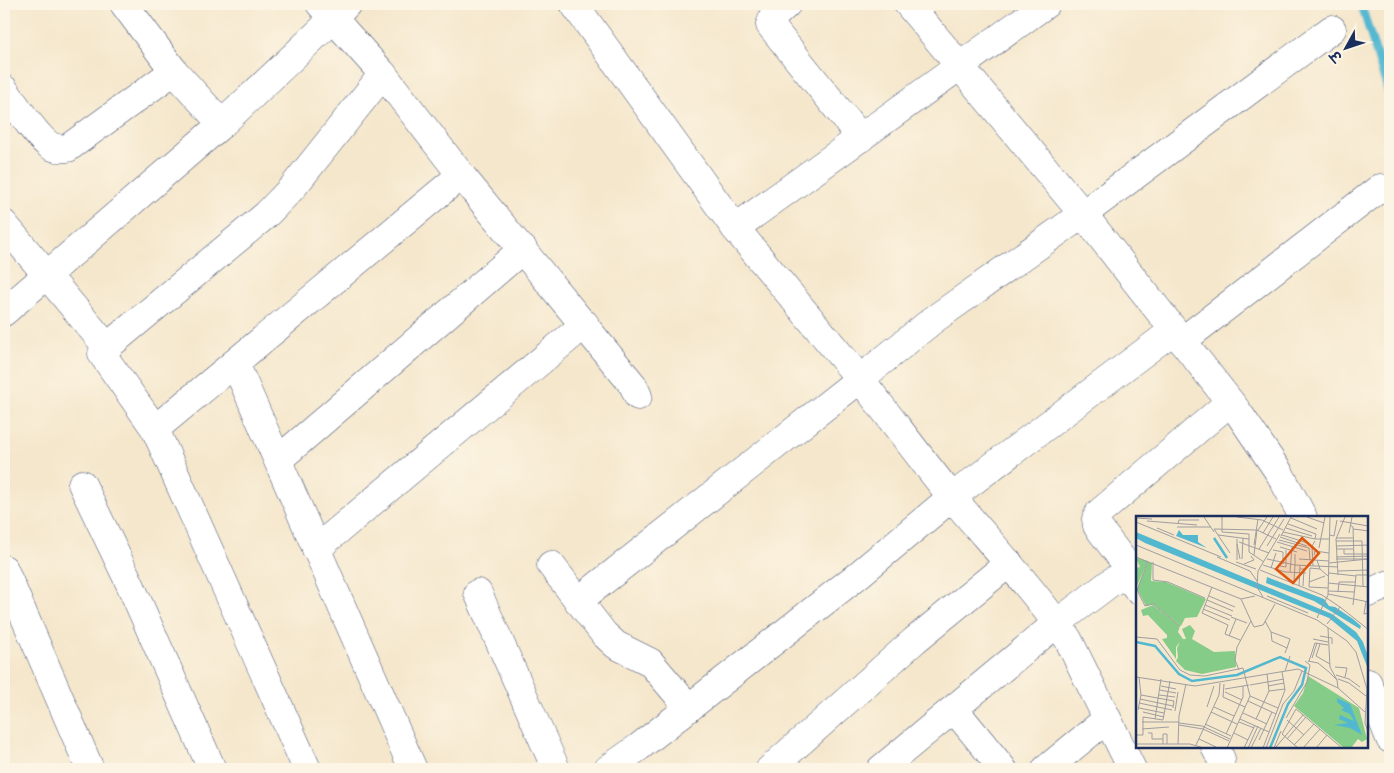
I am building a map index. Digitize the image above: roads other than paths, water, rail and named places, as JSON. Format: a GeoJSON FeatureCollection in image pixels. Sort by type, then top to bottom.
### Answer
{"type":"FeatureCollection","features":[{"type":"Feature","properties":{"kind":"street"},"geometry":{"type":"LineString","coordinates":[[124,4],[174,71],[222,124]]}},
{"type":"Feature","properties":{"kind":"street"},"geometry":{"type":"LineString","coordinates":[[574,4],[735,228],[860,379],[952,497],[1009,563],[1068,639],[1132,769]]}},
{"type":"Feature","properties":{"kind":"street"},"geometry":{"type":"LineString","coordinates":[[787,4],[773,17],[770,25],[861,138]]}},
{"type":"Feature","properties":{"kind":"street"},"geometry":{"type":"LineString","coordinates":[[908,4],[1083,214],[1230,402],[1280,474],[1301,516]]}},
{"type":"Feature","properties":{"kind":"street"},"geometry":{"type":"LineString","coordinates":[[735,228],[1046,4]]}},
{"type":"Feature","properties":{"kind":"street"},"geometry":{"type":"LineString","coordinates":[[4,312],[222,124],[333,9],[462,176],[585,324],[633,385],[638,396]]}},
{"type":"Feature","properties":{"kind":"street"},"geometry":{"type":"LineString","coordinates":[[578,601],[933,320],[1083,214],[1332,29]]}},
{"type":"Feature","properties":{"kind":"street"},"geometry":{"type":"LineString","coordinates":[[4,89],[41,137],[50,146],[60,149],[68,148],[174,71]]}},
{"type":"Feature","properties":{"kind":"street"},"geometry":{"type":"LineString","coordinates":[[307,769],[155,429],[102,354],[103,350],[272,208],[293,187],[383,74]]}},
{"type":"Feature","properties":{"kind":"street"},"geometry":{"type":"LineString","coordinates":[[155,429],[462,176]]}},
{"type":"Feature","properties":{"kind":"street"},"geometry":{"type":"LineString","coordinates":[[608,769],[857,576],[952,497],[1178,336],[1380,188]]}},
{"type":"Feature","properties":{"kind":"street"},"geometry":{"type":"LineString","coordinates":[[4,224],[107,347]]}},
{"type":"Feature","properties":{"kind":"street"},"geometry":{"type":"LineString","coordinates":[[278,460],[523,250]]}},
{"type":"Feature","properties":{"kind":"street"},"geometry":{"type":"LineString","coordinates":[[316,549],[585,324]]}},
{"type":"Feature","properties":{"kind":"street"},"geometry":{"type":"LineString","coordinates":[[235,363],[413,769]]}},
{"type":"Feature","properties":{"kind":"street"},"geometry":{"type":"LineString","coordinates":[[1134,585],[1129,568],[1097,526],[1096,519],[1099,513],[1230,402]]}},
{"type":"Feature","properties":{"kind":"street"},"geometry":{"type":"LineString","coordinates":[[82,484],[130,584],[212,769]]}},
{"type":"Feature","properties":{"kind":"street"},"geometry":{"type":"LineString","coordinates":[[770,769],[915,640],[1009,563]]}},
{"type":"Feature","properties":{"kind":"street"},"geometry":{"type":"LineString","coordinates":[[552,565],[604,634],[616,645],[650,662],[688,708]]}},
{"type":"Feature","properties":{"kind":"street"},"geometry":{"type":"LineString","coordinates":[[4,569],[90,769]]}},
{"type":"Feature","properties":{"kind":"street"},"geometry":{"type":"LineString","coordinates":[[881,769],[1056,623],[1114,580],[1122,578],[1134,585]]}},
{"type":"Feature","properties":{"kind":"street"},"geometry":{"type":"LineString","coordinates":[[1369,593],[1390,584]]}},
{"type":"Feature","properties":{"kind":"street"},"geometry":{"type":"LineString","coordinates":[[478,593],[556,769]]}},
{"type":"Feature","properties":{"kind":"street"},"geometry":{"type":"LineString","coordinates":[[1369,686],[1390,739]]}},
{"type":"Feature","properties":{"kind":"street"},"geometry":{"type":"LineString","coordinates":[[954,709],[1003,769]]}},
{"type":"Feature","properties":{"kind":"street"},"geometry":{"type":"LineString","coordinates":[[1046,769],[1107,720]]}},
{"type":"Feature","properties":{"kind":"waterway"},"geometry":{"type":"LineString","coordinates":[[1361,4],[1390,98]]}}]}
